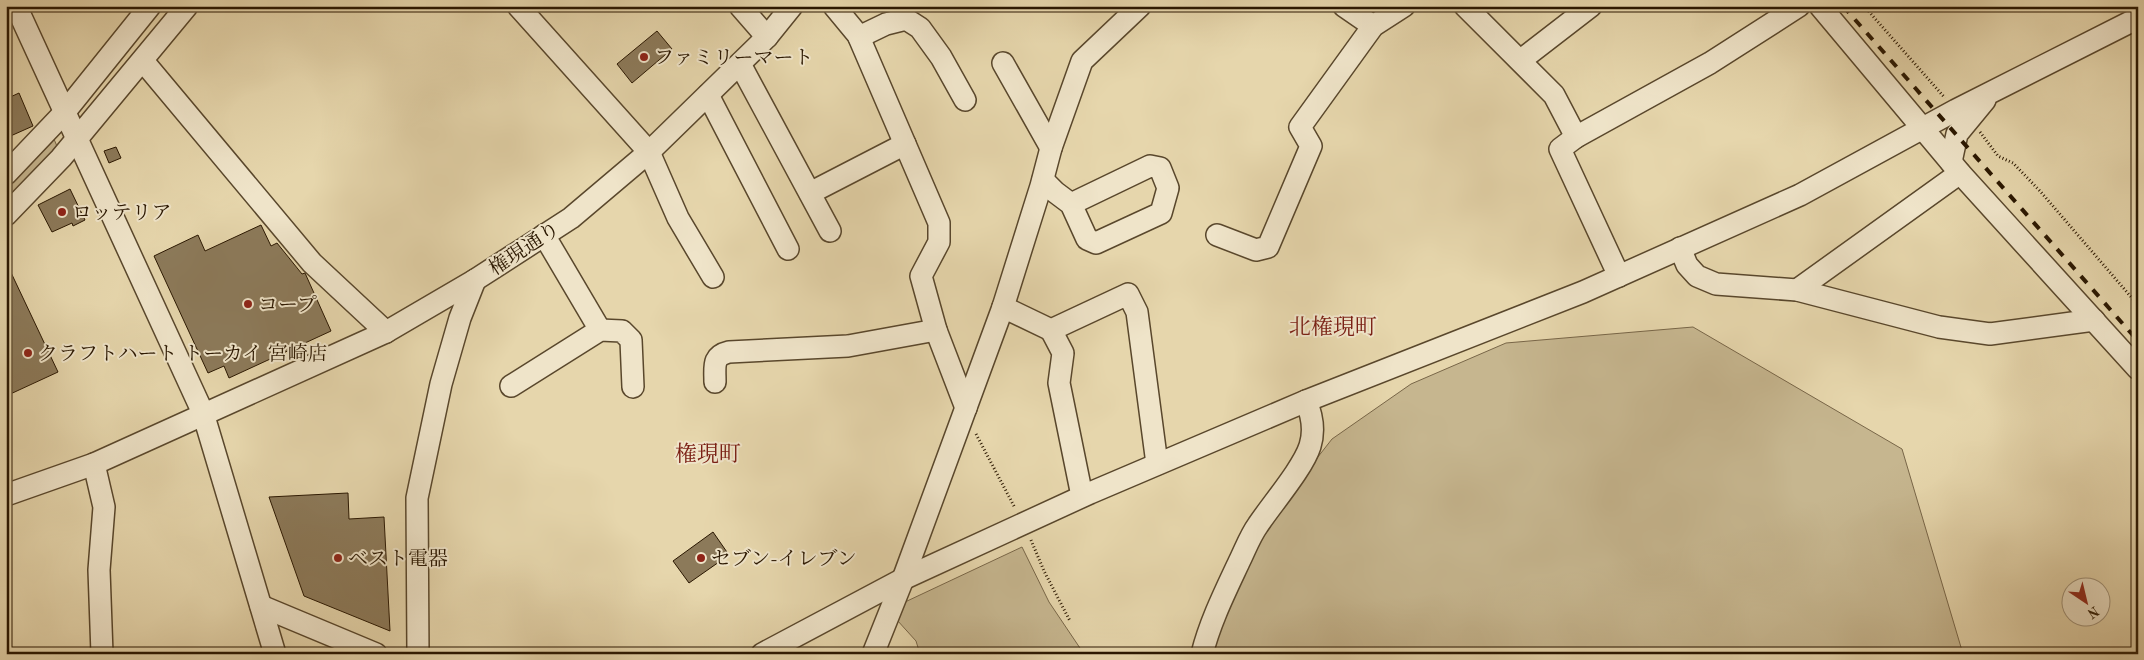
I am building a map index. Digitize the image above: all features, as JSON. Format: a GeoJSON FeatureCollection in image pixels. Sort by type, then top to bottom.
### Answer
{"type":"FeatureCollection","features":[{"type":"Feature","properties":{"kind":"street"},"geometry":{"type":"LineString","coordinates":[[16,6],[203,412],[275,654]]}},
{"type":"Feature","properties":{"kind":"street"},"geometry":{"type":"LineString","coordinates":[[6,174],[64,113],[150,6]]}},
{"type":"Feature","properties":{"kind":"street"},"geometry":{"type":"LineString","coordinates":[[6,215],[41,180],[143,61],[187,6]]}},
{"type":"Feature","properties":{"kind":"street"},"geometry":{"type":"LineString","coordinates":[[518,6],[649,152],[678,218],[712,277]]}},
{"type":"Feature","properties":{"kind":"street"},"geometry":{"type":"LineString","coordinates":[[740,6],[767,36]]}},
{"type":"Feature","properties":{"kind":"street","name":"権現通り"},"geometry":{"type":"LineString","coordinates":[[6,495],[94,464],[203,412],[386,332],[475,280],[571,218],[649,152],[740,64],[792,6]]}},
{"type":"Feature","properties":{"kind":"street"},"geometry":{"type":"LineString","coordinates":[[834,6],[859,37],[938,223],[939,242],[922,276],[936,330],[965,411]]}},
{"type":"Feature","properties":{"kind":"street"},"geometry":{"type":"LineString","coordinates":[[872,654],[904,579],[1003,308],[1043,180],[1051,148],[1082,61],[1140,6]]}},
{"type":"Feature","properties":{"kind":"street"},"geometry":{"type":"LineString","coordinates":[[1344,6],[1373,26]]}},
{"type":"Feature","properties":{"kind":"street"},"geometry":{"type":"LineString","coordinates":[[1217,235],[1256,250],[1268,247],[1311,146],[1300,127],[1373,26],[1404,6]]}},
{"type":"Feature","properties":{"kind":"street"},"geometry":{"type":"LineString","coordinates":[[1465,6],[1554,95],[1576,137]]}},
{"type":"Feature","properties":{"kind":"street"},"geometry":{"type":"LineString","coordinates":[[1520,60],[1591,6]]}},
{"type":"Feature","properties":{"kind":"street"},"geometry":{"type":"LineString","coordinates":[[1619,276],[1560,149],[1576,137],[1710,63],[1799,6]]}},
{"type":"Feature","properties":{"kind":"street"},"geometry":{"type":"LineString","coordinates":[[1820,6],[1956,167],[2138,369]]}},
{"type":"Feature","properties":{"kind":"street"},"geometry":{"type":"LineString","coordinates":[[762,654],[904,579],[1082,496],[1306,401],[1422,357],[1619,276],[1800,195],[1923,128],[1962,114],[1992,93],[2138,18]]}},
{"type":"Feature","properties":{"kind":"street"},"geometry":{"type":"LineString","coordinates":[[859,37],[886,24],[906,19],[920,28],[941,57],[965,100]]}},
{"type":"Feature","properties":{"kind":"street"},"geometry":{"type":"LineString","coordinates":[[143,61],[312,263],[386,332]]}},
{"type":"Feature","properties":{"kind":"street"},"geometry":{"type":"LineString","coordinates":[[1003,63],[1051,148]]}},
{"type":"Feature","properties":{"kind":"street"},"geometry":{"type":"LineString","coordinates":[[740,64],[830,231]]}},
{"type":"Feature","properties":{"kind":"street"},"geometry":{"type":"LineString","coordinates":[[708,95],[788,250]]}},
{"type":"Feature","properties":{"kind":"street"},"geometry":{"type":"LineString","coordinates":[[1956,167],[1957,134],[1962,114]]}},
{"type":"Feature","properties":{"kind":"street"},"geometry":{"type":"LineString","coordinates":[[810,193],[905,144]]}},
{"type":"Feature","properties":{"kind":"street"},"geometry":{"type":"LineString","coordinates":[[1798,290],[1956,167]]}},
{"type":"Feature","properties":{"kind":"street"},"geometry":{"type":"LineString","coordinates":[[1043,180],[1071,204]]}},
{"type":"Feature","properties":{"kind":"street"},"geometry":{"type":"LineString","coordinates":[[544,235],[600,330]]}},
{"type":"Feature","properties":{"kind":"street"},"geometry":{"type":"LineString","coordinates":[[1680,248],[1687,265],[1697,276],[1716,284],[1798,290],[1939,327],[1990,334],[2094,320]]}},
{"type":"Feature","properties":{"kind":"street"},"geometry":{"type":"LineString","coordinates":[[418,654],[417,498],[441,384],[460,318],[475,280]]}},
{"type":"Feature","properties":{"kind":"street"},"geometry":{"type":"LineString","coordinates":[[1051,330],[1128,294],[1137,312],[1157,464]]}},
{"type":"Feature","properties":{"kind":"street"},"geometry":{"type":"LineString","coordinates":[[1003,308],[1051,330],[1063,353],[1059,383],[1082,496]]}},
{"type":"Feature","properties":{"kind":"street"},"geometry":{"type":"LineString","coordinates":[[511,386],[600,330],[622,331],[631,340],[633,387]]}},
{"type":"Feature","properties":{"kind":"street"},"geometry":{"type":"LineString","coordinates":[[715,382],[715,362],[721,354],[848,346],[936,330]]}},
{"type":"Feature","properties":{"kind":"street"},"geometry":{"type":"LineString","coordinates":[[1202,654],[1208,632],[1222,597],[1256,527],[1296,472],[1310,447],[1313,430],[1311,413],[1306,401]]}},
{"type":"Feature","properties":{"kind":"street"},"geometry":{"type":"LineString","coordinates":[[94,464],[104,507],[99,570],[102,654]]}},
{"type":"Feature","properties":{"kind":"street"},"geometry":{"type":"LineString","coordinates":[[261,606],[376,654]]}},
{"type":"Feature","properties":{"kind":"path"},"geometry":{"type":"LineString","coordinates":[[978,6],[982,10],[996,6]]}},
{"type":"Feature","properties":{"kind":"path"},"geometry":{"type":"LineString","coordinates":[[1864,6],[1998,156],[2013,163],[2040,191],[2138,305]]}},
{"type":"Feature","properties":{"kind":"path"},"geometry":{"type":"LineString","coordinates":[[965,411],[1024,524],[1044,571],[1070,621]]}},
{"type":"Feature","properties":{"kind":"shaded area"},"geometry":{"type":"Polygon","coordinates":[[[51,132],[59,151],[6,202],[6,183],[51,132]]]}},
{"type":"Feature","properties":{"kind":"shaded area"},"geometry":{"type":"Polygon","coordinates":[[[1693,327],[1902,449],[1963,654],[1211,654],[1230,601],[1270,518],[1332,439],[1411,384],[1506,343],[1693,327]]]}},
{"type":"Feature","properties":{"kind":"shaded area"},"geometry":{"type":"Polygon","coordinates":[[[1022,547],[1049,602],[1084,654],[920,654],[916,641],[897,620],[905,602],[1022,547]]]}},
{"type":"Feature","properties":{"kind":"building","name":"ファミリーマート"},"geometry":{"type":"Polygon","coordinates":[[[657,31],[672,49],[632,83],[617,64],[657,31]]]}},
{"type":"Feature","properties":{"kind":"building"},"geometry":{"type":"Polygon","coordinates":[[[19,93],[33,126],[6,138],[6,99],[19,93]]]}},
{"type":"Feature","properties":{"kind":"building"},"geometry":{"type":"Polygon","coordinates":[[[116,147],[121,158],[109,163],[104,151],[116,147]]]}},
{"type":"Feature","properties":{"kind":"building","name":"ロッテリア"},"geometry":{"type":"Polygon","coordinates":[[[70,189],[85,220],[73,226],[72,223],[52,232],[38,205],[70,189]]]}},
{"type":"Feature","properties":{"kind":"building","name":"コープ"},"geometry":{"type":"Polygon","coordinates":[[[261,225],[271,246],[277,243],[302,274],[305,273],[331,331],[229,378],[224,366],[208,373],[154,256],[198,235],[205,251],[261,225]]]}},
{"type":"Feature","properties":{"kind":"building","name":"クラフトハート トーカイ 宮崎店"},"geometry":{"type":"Polygon","coordinates":[[[6,262],[58,372],[6,396],[6,262]]]}},
{"type":"Feature","properties":{"kind":"building","name":"ベスト電器"},"geometry":{"type":"Polygon","coordinates":[[[348,493],[349,519],[384,517],[390,631],[304,596],[269,497],[348,493]]]}},
{"type":"Feature","properties":{"kind":"building","name":"セブン-イレブン"},"geometry":{"type":"Polygon","coordinates":[[[713,532],[729,555],[689,583],[673,561],[713,532]]]}},
{"type":"Feature","properties":{"kind":"railway"},"geometry":{"type":"LineString","coordinates":[[1843,6],[2138,341]]}},
{"type":"Feature","properties":{"kind":"place","name":"ファミリーマート"},"geometry":{"type":"Point","coordinates":[644,57]}},
{"type":"Feature","properties":{"kind":"place","name":"ロッテリア"},"geometry":{"type":"Point","coordinates":[62,212]}},
{"type":"Feature","properties":{"kind":"place","name":"コープ"},"geometry":{"type":"Point","coordinates":[248,304]}},
{"type":"Feature","properties":{"kind":"place","name":"クラフトハート トーカイ 宮崎店"},"geometry":{"type":"Point","coordinates":[28,353]}},
{"type":"Feature","properties":{"kind":"place","name":"ベスト電器"},"geometry":{"type":"Point","coordinates":[338,558]}},
{"type":"Feature","properties":{"kind":"place","name":"セブン-イレブン"},"geometry":{"type":"Point","coordinates":[701,558]}},
{"type":"Feature","properties":{"kind":"district","name":"北権現町"},"geometry":{"type":"Point","coordinates":[1333,326]}},
{"type":"Feature","properties":{"kind":"district","name":"権現町"},"geometry":{"type":"Point","coordinates":[708,453]}}]}
